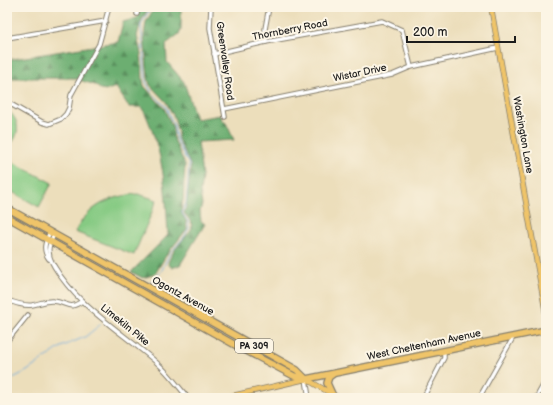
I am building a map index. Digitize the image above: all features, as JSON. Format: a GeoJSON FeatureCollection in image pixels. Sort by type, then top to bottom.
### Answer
{"type":"FeatureCollection","features":[{"type":"Feature","properties":{"kind":"highway","name":"PA 309"},"geometry":{"type":"LineString","coordinates":[[7,208],[52,234]]}},
{"type":"Feature","properties":{"kind":"highway","name":"PA 309"},"geometry":{"type":"LineString","coordinates":[[7,217],[49,240]]}},
{"type":"Feature","properties":{"kind":"highway","name":"Ogontz Avenue"},"geometry":{"type":"LineString","coordinates":[[52,234],[298,370],[306,379]]}},
{"type":"Feature","properties":{"kind":"highway","name":"Ogontz Avenue"},"geometry":{"type":"LineString","coordinates":[[49,240],[228,341],[294,376],[306,379]]}},
{"type":"Feature","properties":{"kind":"highway","name":"West Cheltenham Avenue"},"geometry":{"type":"LineString","coordinates":[[306,379],[546,330]]}},
{"type":"Feature","properties":{"kind":"highway"},"geometry":{"type":"LineString","coordinates":[[332,394],[327,383],[329,377],[335,373]]}},
{"type":"Feature","properties":{"kind":"main road","name":"Washington Lane"},"geometry":{"type":"LineString","coordinates":[[491,7],[546,314]]}},
{"type":"Feature","properties":{"kind":"main road","name":"Ogontz Avenue"},"geometry":{"type":"LineString","coordinates":[[306,379],[339,398]]}},
{"type":"Feature","properties":{"kind":"main road"},"geometry":{"type":"LineString","coordinates":[[223,398],[306,379]]}},
{"type":"Feature","properties":{"kind":"street"},"geometry":{"type":"LineString","coordinates":[[7,102],[42,122],[49,124],[61,119],[66,114],[69,108],[71,95],[99,44],[109,7]]}},
{"type":"Feature","properties":{"kind":"street"},"geometry":{"type":"LineString","coordinates":[[137,14],[138,7]]}},
{"type":"Feature","properties":{"kind":"street","name":"Greenvalley Road"},"geometry":{"type":"LineString","coordinates":[[211,7],[210,28],[225,117]]}},
{"type":"Feature","properties":{"kind":"street"},"geometry":{"type":"LineString","coordinates":[[266,42],[264,29],[269,7]]}},
{"type":"Feature","properties":{"kind":"street"},"geometry":{"type":"LineString","coordinates":[[7,38],[106,21]]}},
{"type":"Feature","properties":{"kind":"street","name":"Thornberry Road"},"geometry":{"type":"LineString","coordinates":[[214,54],[266,42],[382,21],[402,30],[411,67]]}},
{"type":"Feature","properties":{"kind":"street","name":"Wistar Drive"},"geometry":{"type":"LineString","coordinates":[[224,109],[392,75],[411,67],[498,48]]}},
{"type":"Feature","properties":{"kind":"street","name":"Limekiln Pike"},"geometry":{"type":"LineString","coordinates":[[52,234],[49,240],[49,254],[59,275],[82,301],[108,324],[157,362],[188,398]]}},
{"type":"Feature","properties":{"kind":"street"},"geometry":{"type":"LineString","coordinates":[[7,300],[30,306],[53,301],[70,306],[77,305],[82,301]]}},
{"type":"Feature","properties":{"kind":"street"},"geometry":{"type":"LineString","coordinates":[[7,342],[28,315]]}},
{"type":"Feature","properties":{"kind":"street"},"geometry":{"type":"LineString","coordinates":[[479,398],[514,336]]}},
{"type":"Feature","properties":{"kind":"street"},"geometry":{"type":"LineString","coordinates":[[423,398],[444,358],[444,350]]}},
{"type":"Feature","properties":{"kind":"street"},"geometry":{"type":"LineString","coordinates":[[306,379],[309,398]]}},
{"type":"Feature","properties":{"kind":"street"},"geometry":{"type":"LineString","coordinates":[[536,398],[546,380]]}},
{"type":"Feature","properties":{"kind":"green space"},"geometry":{"type":"Polygon","coordinates":[[[149,7],[141,21],[137,36],[141,54],[143,81],[144,86],[164,108],[172,126],[174,139],[185,165],[181,211],[186,221],[187,229],[167,254],[155,274],[143,278],[131,272],[168,235],[164,183],[160,158],[153,133],[143,110],[141,107],[129,107],[116,87],[107,90],[100,89],[95,85],[73,78],[7,78],[7,60],[118,42],[123,22],[137,18],[140,8],[149,7]]]}},
{"type":"Feature","properties":{"kind":"green space"},"geometry":{"type":"Polygon","coordinates":[[[155,7],[181,7],[181,29],[179,34],[166,44],[167,62],[184,82],[196,119],[221,115],[222,120],[226,123],[234,140],[198,142],[202,176],[200,192],[202,205],[200,211],[201,221],[205,224],[180,265],[172,268],[168,263],[170,258],[192,228],[191,221],[184,213],[186,208],[191,166],[178,139],[178,132],[174,117],[166,102],[150,85],[148,78],[144,36],[146,22],[155,7]]]}},
{"type":"Feature","properties":{"kind":"green space"},"geometry":{"type":"Polygon","coordinates":[[[7,110],[17,122],[16,137],[9,146],[7,145],[7,110]]]}},
{"type":"Feature","properties":{"kind":"green space"},"geometry":{"type":"Polygon","coordinates":[[[7,159],[52,183],[39,207],[7,189],[7,159]]]}},
{"type":"Feature","properties":{"kind":"green space"},"geometry":{"type":"Polygon","coordinates":[[[138,194],[157,200],[134,255],[75,232],[86,215],[101,204],[118,197],[138,194]]]}},
{"type":"Feature","properties":{"kind":"waterway"},"geometry":{"type":"LineString","coordinates":[[150,282],[161,272],[170,253],[184,237],[189,228],[188,221],[182,213],[186,203],[189,165],[176,139],[174,126],[166,107],[151,91],[146,82],[141,25],[151,7]]}},
{"type":"Feature","properties":{"kind":"waterway"},"geometry":{"type":"LineString","coordinates":[[7,381],[27,371],[61,347],[85,337],[101,324]]}}]}
